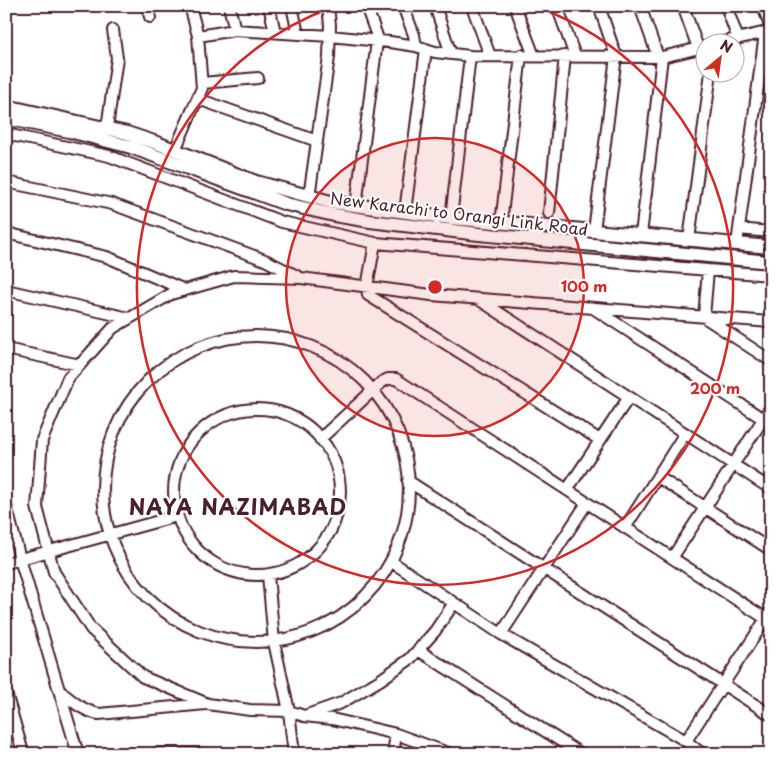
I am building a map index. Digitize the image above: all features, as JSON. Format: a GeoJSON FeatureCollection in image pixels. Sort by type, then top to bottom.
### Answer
{"type":"FeatureCollection","features":[{"type":"Feature","properties":{"kind":"street"},"geometry":{"type":"LineString","coordinates":[[175,150],[198,99],[202,82],[198,36],[190,6]]}},
{"type":"Feature","properties":{"kind":"street"},"geometry":{"type":"LineString","coordinates":[[229,6],[235,30]]}},
{"type":"Feature","properties":{"kind":"street"},"geometry":{"type":"LineString","coordinates":[[269,6],[275,32]]}},
{"type":"Feature","properties":{"kind":"street"},"geometry":{"type":"LineString","coordinates":[[292,6],[298,34]]}},
{"type":"Feature","properties":{"kind":"street"},"geometry":{"type":"LineString","coordinates":[[309,197],[329,57],[328,6]]}},
{"type":"Feature","properties":{"kind":"street"},"geometry":{"type":"LineString","coordinates":[[356,206],[377,41],[366,6]]}},
{"type":"Feature","properties":{"kind":"street"},"geometry":{"type":"LineString","coordinates":[[403,6],[421,48],[405,212]]}},
{"type":"Feature","properties":{"kind":"street"},"geometry":{"type":"LineString","coordinates":[[435,6],[451,54]]}},
{"type":"Feature","properties":{"kind":"street"},"geometry":{"type":"LineString","coordinates":[[472,6],[490,56]]}},
{"type":"Feature","properties":{"kind":"street"},"geometry":{"type":"LineString","coordinates":[[515,6],[534,56]]}},
{"type":"Feature","properties":{"kind":"street"},"geometry":{"type":"LineString","coordinates":[[548,212],[570,56],[557,6]]}},
{"type":"Feature","properties":{"kind":"street"},"geometry":{"type":"LineString","coordinates":[[594,231],[616,56],[599,6]]}},
{"type":"Feature","properties":{"kind":"street"},"geometry":{"type":"LineString","coordinates":[[640,6],[660,57],[641,235]]}},
{"type":"Feature","properties":{"kind":"street"},"geometry":{"type":"LineString","coordinates":[[682,6],[694,33]]}},
{"type":"Feature","properties":{"kind":"street"},"geometry":{"type":"LineString","coordinates":[[726,6],[735,32]]}},
{"type":"Feature","properties":{"kind":"street"},"geometry":{"type":"LineString","coordinates":[[737,244],[769,31],[763,6]]}},
{"type":"Feature","properties":{"kind":"street"},"geometry":{"type":"LineString","coordinates":[[107,128],[117,58],[113,30]]}},
{"type":"Feature","properties":{"kind":"street"},"geometry":{"type":"LineString","coordinates":[[198,36],[235,30],[330,36],[377,41],[470,56],[660,57],[694,50]]}},
{"type":"Feature","properties":{"kind":"street"},"geometry":{"type":"LineString","coordinates":[[744,37],[769,31]]}},
{"type":"Feature","properties":{"kind":"street"},"geometry":{"type":"LineString","coordinates":[[501,223],[521,55]]}},
{"type":"Feature","properties":{"kind":"street"},"geometry":{"type":"LineString","coordinates":[[451,218],[470,56]]}},
{"type":"Feature","properties":{"kind":"street"},"geometry":{"type":"LineString","coordinates":[[202,82],[258,78]]}},
{"type":"Feature","properties":{"kind":"street"},"geometry":{"type":"LineString","coordinates":[[689,240],[710,82]]}},
{"type":"Feature","properties":{"kind":"street"},"geometry":{"type":"LineString","coordinates":[[198,99],[317,142]]}},
{"type":"Feature","properties":{"kind":"street","name":"New Karachi to Orangi Link Road"},"geometry":{"type":"LineString","coordinates":[[6,106],[107,128],[142,138],[256,182],[309,197],[356,206],[501,223],[771,247]]}},
{"type":"Feature","properties":{"kind":"street","name":"New Karachi to Orangi Link Road"},"geometry":{"type":"LineString","coordinates":[[6,118],[69,131],[131,147],[286,204],[370,222],[771,262]]}},
{"type":"Feature","properties":{"kind":"street"},"geometry":{"type":"LineString","coordinates":[[6,134],[109,156],[282,222],[375,243],[771,275]]}},
{"type":"Feature","properties":{"kind":"street"},"geometry":{"type":"LineString","coordinates":[[6,182],[112,204],[265,260],[301,278]]}},
{"type":"Feature","properties":{"kind":"street"},"geometry":{"type":"LineString","coordinates":[[370,222],[372,208]]}},
{"type":"Feature","properties":{"kind":"street"},"geometry":{"type":"LineString","coordinates":[[739,229],[771,232]]}},
{"type":"Feature","properties":{"kind":"street"},"geometry":{"type":"LineString","coordinates":[[579,244],[580,230]]}},
{"type":"Feature","properties":{"kind":"street"},"geometry":{"type":"LineString","coordinates":[[6,234],[106,257],[186,290]]}},
{"type":"Feature","properties":{"kind":"street"},"geometry":{"type":"LineString","coordinates":[[375,243],[367,286],[368,295],[600,440]]}},
{"type":"Feature","properties":{"kind":"street"},"geometry":{"type":"LineString","coordinates":[[704,317],[708,270]]}},
{"type":"Feature","properties":{"kind":"street"},"geometry":{"type":"LineString","coordinates":[[208,704],[143,677],[91,629],[54,572],[37,507],[42,440],[68,378],[113,328],[171,294],[234,276],[301,278],[431,295],[771,322]]}},
{"type":"Feature","properties":{"kind":"street"},"geometry":{"type":"LineString","coordinates":[[6,290],[129,318]]}},
{"type":"Feature","properties":{"kind":"street"},"geometry":{"type":"LineString","coordinates":[[477,298],[771,489]]}},
{"type":"Feature","properties":{"kind":"street"},"geometry":{"type":"LineString","coordinates":[[593,308],[767,422]]}},
{"type":"Feature","properties":{"kind":"street"},"geometry":{"type":"LineString","coordinates":[[704,317],[771,361]]}},
{"type":"Feature","properties":{"kind":"street"},"geometry":{"type":"LineString","coordinates":[[261,335],[312,346],[357,372],[390,413],[408,462],[408,481],[408,514],[392,562],[360,603],[316,631],[274,642],[215,637],[170,617],[134,583],[110,539],[101,490],[108,441],[131,396],[167,362],[212,340],[261,335]]}},
{"type":"Feature","properties":{"kind":"street"},"geometry":{"type":"LineString","coordinates":[[6,349],[80,365]]}},
{"type":"Feature","properties":{"kind":"street"},"geometry":{"type":"LineString","coordinates":[[320,439],[382,382],[388,379],[396,379],[672,558],[769,617],[686,741]]}},
{"type":"Feature","properties":{"kind":"street"},"geometry":{"type":"LineString","coordinates":[[567,490],[629,397]]}},
{"type":"Feature","properties":{"kind":"street"},"geometry":{"type":"LineString","coordinates":[[672,558],[733,465],[767,422],[771,407]]}},
{"type":"Feature","properties":{"kind":"street"},"geometry":{"type":"LineString","coordinates":[[260,408],[287,414],[311,428],[320,439],[329,450],[339,475],[340,503],[332,529],[317,551],[294,567],[268,575],[241,574],[215,565],[194,548],[179,524],[172,497],[176,469],[188,444],[207,424],[232,412],[260,408]]}},
{"type":"Feature","properties":{"kind":"street"},"geometry":{"type":"LineString","coordinates":[[625,528],[685,434]]}},
{"type":"Feature","properties":{"kind":"street"},"geometry":{"type":"LineString","coordinates":[[658,477],[771,550]]}},
{"type":"Feature","properties":{"kind":"street"},"geometry":{"type":"LineString","coordinates":[[408,481],[771,715]]}},
{"type":"Feature","properties":{"kind":"street"},"geometry":{"type":"LineString","coordinates":[[501,634],[587,503]]}},
{"type":"Feature","properties":{"kind":"street"},"geometry":{"type":"LineString","coordinates":[[6,504],[20,559],[78,754]]}},
{"type":"Feature","properties":{"kind":"street"},"geometry":{"type":"LineString","coordinates":[[6,563],[109,533],[177,516]]}},
{"type":"Feature","properties":{"kind":"street"},"geometry":{"type":"LineString","coordinates":[[392,562],[501,634],[686,741],[702,754]]}},
{"type":"Feature","properties":{"kind":"street"},"geometry":{"type":"LineString","coordinates":[[268,575],[274,642],[289,711],[294,754]]}},
{"type":"Feature","properties":{"kind":"street"},"geometry":{"type":"LineString","coordinates":[[304,716],[341,703],[380,680],[410,659],[435,631],[454,603]]}},
{"type":"Feature","properties":{"kind":"street"},"geometry":{"type":"LineString","coordinates":[[418,650],[581,754]]}},
{"type":"Feature","properties":{"kind":"street"},"geometry":{"type":"LineString","coordinates":[[59,691],[76,705],[89,712],[99,714],[208,704],[250,710],[289,711],[304,716],[332,719],[396,734],[451,754]]}},
{"type":"Feature","properties":{"kind":"street"},"geometry":{"type":"LineString","coordinates":[[6,693],[22,750]]}},
{"type":"Feature","properties":{"kind":"street"},"geometry":{"type":"LineString","coordinates":[[393,754],[396,734]]}},
{"type":"Feature","properties":{"kind":"street"},"geometry":{"type":"LineString","coordinates":[[156,754],[201,754]]}},
{"type":"Feature","properties":{"kind":"district","name":"NAYA NAZIMABAD"},"geometry":{"type":"Point","coordinates":[238,506]}}]}
